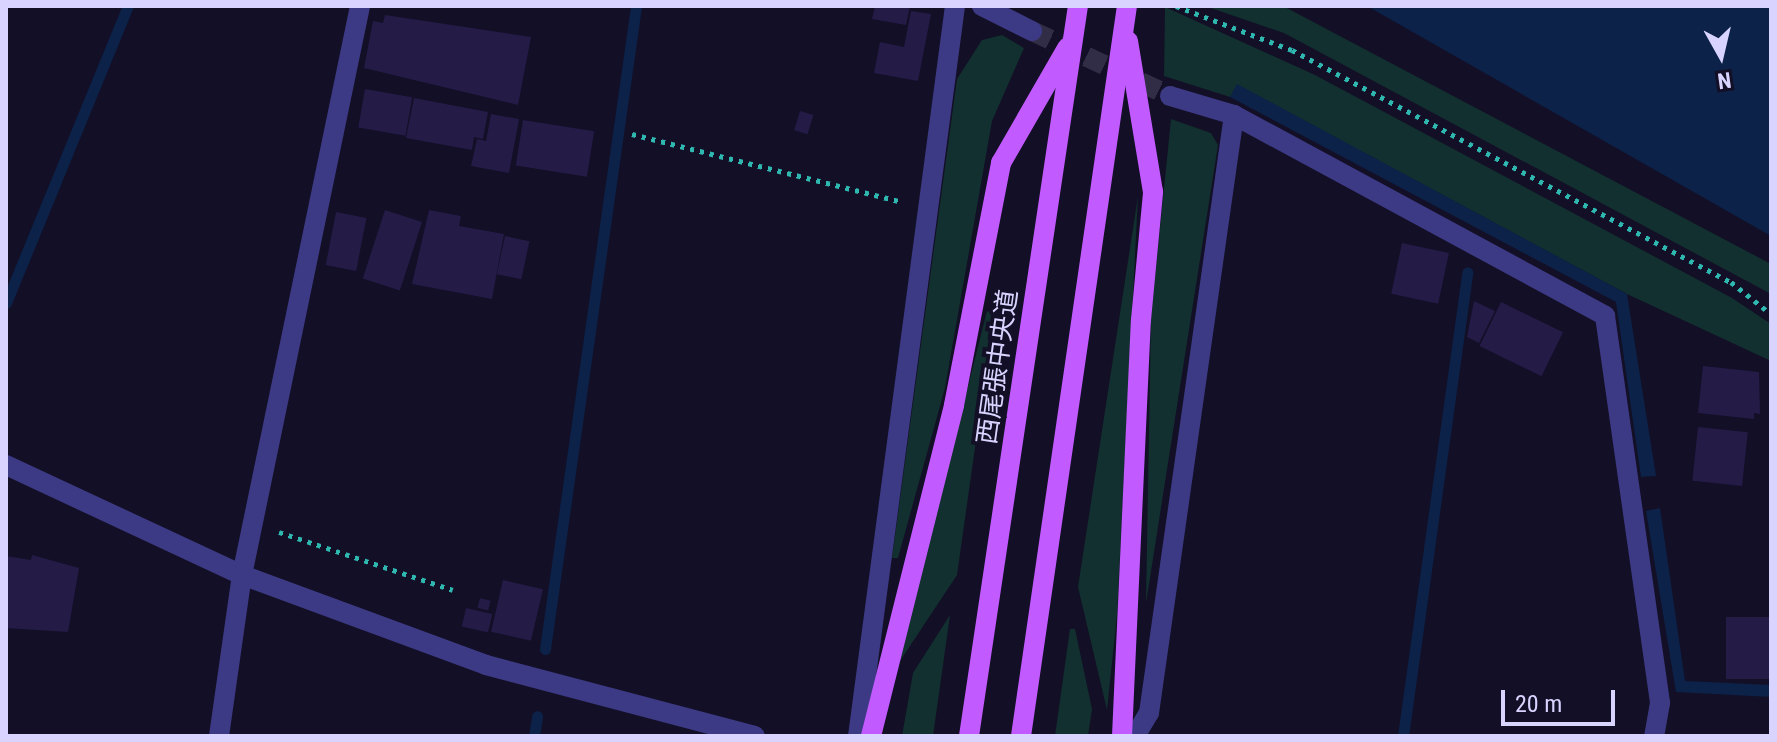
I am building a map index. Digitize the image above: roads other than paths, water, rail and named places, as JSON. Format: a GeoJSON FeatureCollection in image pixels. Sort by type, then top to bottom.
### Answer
{"type":"FeatureCollection","features":[{"type":"Feature","properties":{"kind":"main road","name":"西尾張中央道"},"geometry":{"type":"LineString","coordinates":[[969,736],[1078,6]]}},
{"type":"Feature","properties":{"kind":"main road"},"geometry":{"type":"LineString","coordinates":[[1021,736],[1126,13]]}},
{"type":"Feature","properties":{"kind":"main road"},"geometry":{"type":"LineString","coordinates":[[1122,736],[1141,320],[1153,192],[1126,13]]}},
{"type":"Feature","properties":{"kind":"main road"},"geometry":{"type":"LineString","coordinates":[[871,736],[954,405],[1001,163],[1074,37]]}},
{"type":"Feature","properties":{"kind":"street"},"geometry":{"type":"LineString","coordinates":[[219,736],[252,523],[360,6]]}},
{"type":"Feature","properties":{"kind":"street"},"geometry":{"type":"LineString","coordinates":[[858,736],[955,6]]}},
{"type":"Feature","properties":{"kind":"street"},"geometry":{"type":"LineString","coordinates":[[982,6],[1032,31]]}},
{"type":"Feature","properties":{"kind":"street"},"geometry":{"type":"LineString","coordinates":[[1170,96],[1234,115],[1605,316],[1660,703],[1654,736]]}},
{"type":"Feature","properties":{"kind":"street"},"geometry":{"type":"LineString","coordinates":[[1135,736],[1149,713],[1234,115]]}},
{"type":"Feature","properties":{"kind":"street"},"geometry":{"type":"LineString","coordinates":[[6,465],[242,575],[486,665],[755,736]]}},
{"type":"Feature","properties":{"kind":"water"},"geometry":{"type":"Polygon","coordinates":[[[1367,6],[1771,6],[1771,236],[1367,6]]]}},
{"type":"Feature","properties":{"kind":"water"},"geometry":{"type":"Polygon","coordinates":[[[1237,84],[1627,294],[1656,476],[1641,477],[1616,302],[1230,97],[1237,84]]]}},
{"type":"Feature","properties":{"kind":"water"},"geometry":{"type":"Polygon","coordinates":[[[1660,508],[1685,681],[1771,685],[1771,697],[1676,692],[1646,511],[1660,508]]]}},
{"type":"Feature","properties":{"kind":"waterway"},"geometry":{"type":"LineString","coordinates":[[6,303],[128,6]]}},
{"type":"Feature","properties":{"kind":"waterway"},"geometry":{"type":"LineString","coordinates":[[545,649],[636,6]]}},
{"type":"Feature","properties":{"kind":"waterway"},"geometry":{"type":"LineString","coordinates":[[1403,736],[1467,272]]}},
{"type":"Feature","properties":{"kind":"waterway"},"geometry":{"type":"LineString","coordinates":[[534,736],[537,716]]}},
{"type":"Feature","properties":{"kind":"tunnel"},"geometry":{"type":"LineString","coordinates":[[1032,31],[1170,96]]}}]}
